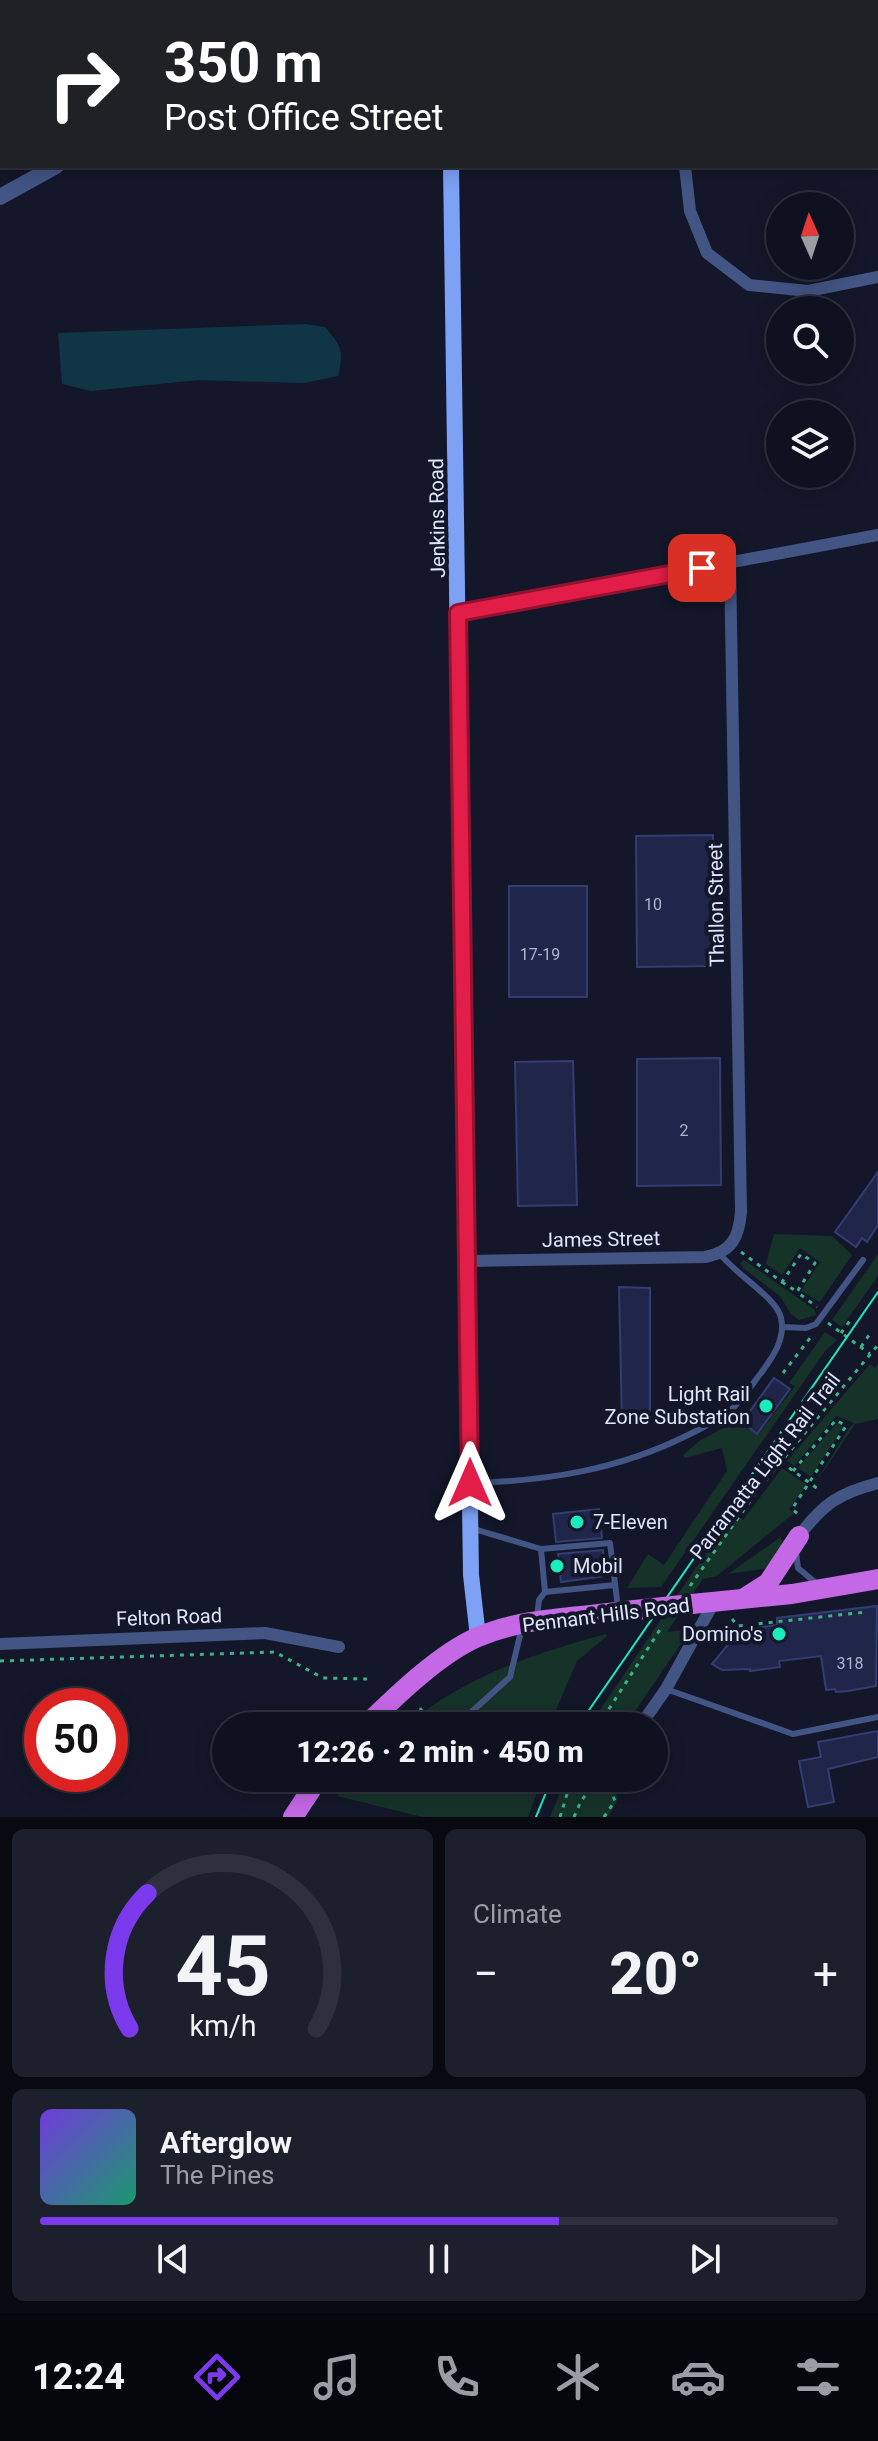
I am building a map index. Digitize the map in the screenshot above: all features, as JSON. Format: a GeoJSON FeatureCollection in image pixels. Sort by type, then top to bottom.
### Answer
{"type":"FeatureCollection","features":[{"type":"Feature","properties":{"kind":"highway"},"geometry":{"type":"LineString","coordinates":[[742,1598],[768,1583],[799,1536]]}},
{"type":"Feature","properties":{"kind":"highway","name":"Pennant Hills Road"},"geometry":{"type":"LineString","coordinates":[[380,1712],[455,1649],[478,1637],[530,1622],[622,1611],[689,1598],[714,1602],[878,1579]]}},
{"type":"Feature","properties":{"kind":"highway"},"geometry":{"type":"LineString","coordinates":[[293,1817],[310,1792]]}},
{"type":"Feature","properties":{"kind":"main road","name":"Jenkins Road"},"geometry":{"type":"LineString","coordinates":[[451,168],[472,1594],[478,1637]]}},
{"type":"Feature","properties":{"kind":"street"},"geometry":{"type":"LineString","coordinates":[[0,197],[52,168]]}},
{"type":"Feature","properties":{"kind":"street"},"geometry":{"type":"LineString","coordinates":[[685,168],[690,211],[707,253],[749,285],[808,291],[878,277]]}},
{"type":"Feature","properties":{"kind":"street"},"geometry":{"type":"LineString","coordinates":[[458,613],[878,535]]}},
{"type":"Feature","properties":{"kind":"street","name":"Thallon Street"},"geometry":{"type":"LineString","coordinates":[[730,562],[741,1212],[739,1229],[732,1245]]}},
{"type":"Feature","properties":{"kind":"street","name":"James Street"},"geometry":{"type":"LineString","coordinates":[[468,1261],[695,1257],[719,1253],[732,1245]]}},
{"type":"Feature","properties":{"kind":"street"},"geometry":{"type":"LineString","coordinates":[[799,1536],[835,1498],[878,1483]]}},
{"type":"Feature","properties":{"kind":"street"},"geometry":{"type":"LineString","coordinates":[[650,1712],[714,1602]]}},
{"type":"Feature","properties":{"kind":"street","name":"Felton Road"},"geometry":{"type":"LineString","coordinates":[[0,1644],[265,1633],[339,1647]]}},
{"type":"Feature","properties":{"kind":"lane"},"geometry":{"type":"LineString","coordinates":[[470,1483],[555,1478],[616,1465],[653,1453],[728,1413],[743,1398],[775,1351],[782,1327],[779,1310],[773,1302],[736,1273],[719,1253]]}},
{"type":"Feature","properties":{"kind":"lane"},"geometry":{"type":"LineString","coordinates":[[782,1327],[806,1328],[816,1324],[863,1260]]}},
{"type":"Feature","properties":{"kind":"lane"},"geometry":{"type":"LineString","coordinates":[[471,1528],[541,1549],[610,1543],[622,1611]]}},
{"type":"Feature","properties":{"kind":"lane"},"geometry":{"type":"LineString","coordinates":[[799,1536],[795,1556],[798,1568],[807,1578],[826,1588]]}},
{"type":"Feature","properties":{"kind":"lane"},"geometry":{"type":"LineString","coordinates":[[471,1712],[510,1677],[539,1600],[545,1592],[541,1549]]}},
{"type":"Feature","properties":{"kind":"lane"},"geometry":{"type":"LineString","coordinates":[[545,1592],[615,1585]]}},
{"type":"Feature","properties":{"kind":"lane"},"geometry":{"type":"LineString","coordinates":[[666,1689],[793,1734],[878,1717]]}},
{"type":"Feature","properties":{"kind":"path"},"geometry":{"type":"LineString","coordinates":[[732,1245],[817,1306]]}},
{"type":"Feature","properties":{"kind":"path"},"geometry":{"type":"LineString","coordinates":[[782,1282],[801,1254],[815,1263],[797,1292]]}},
{"type":"Feature","properties":{"kind":"path"},"geometry":{"type":"LineString","coordinates":[[841,1333],[852,1318]]}},
{"type":"Feature","properties":{"kind":"path"},"geometry":{"type":"LineString","coordinates":[[829,1325],[872,1354]]}},
{"type":"Feature","properties":{"kind":"path"},"geometry":{"type":"LineString","coordinates":[[861,1347],[871,1332]]}},
{"type":"Feature","properties":{"kind":"path"},"geometry":{"type":"LineString","coordinates":[[783,1373],[807,1341]]}},
{"type":"Feature","properties":{"kind":"path","name":"Parramatta Light Rail Trail"},"geometry":{"type":"LineString","coordinates":[[689,1598],[734,1522],[878,1345]]}},
{"type":"Feature","properties":{"kind":"path"},"geometry":{"type":"LineString","coordinates":[[793,1471],[836,1420],[846,1426],[792,1509],[798,1514]]}},
{"type":"Feature","properties":{"kind":"path"},"geometry":{"type":"LineString","coordinates":[[781,1462],[818,1489]]}},
{"type":"Feature","properties":{"kind":"path"},"geometry":{"type":"LineString","coordinates":[[732,1619],[738,1626],[866,1612]]}},
{"type":"Feature","properties":{"kind":"path"},"geometry":{"type":"LineString","coordinates":[[607,1712],[669,1617]]}},
{"type":"Feature","properties":{"kind":"path"},"geometry":{"type":"LineString","coordinates":[[0,1661],[275,1652],[323,1678],[367,1679]]}},
{"type":"Feature","properties":{"kind":"path"},"geometry":{"type":"LineString","coordinates":[[420,1708],[423,1712]]}},
{"type":"Feature","properties":{"kind":"path"},"geometry":{"type":"LineString","coordinates":[[560,1817],[568,1792]]}},
{"type":"Feature","properties":{"kind":"path"},"geometry":{"type":"LineString","coordinates":[[574,1817],[588,1792]]}},
{"type":"Feature","properties":{"kind":"path"},"geometry":{"type":"LineString","coordinates":[[604,1817],[615,1801],[611,1792]]}},
{"type":"Feature","properties":{"kind":"green space"},"geometry":{"type":"Polygon","coordinates":[[[774,1234],[832,1236],[852,1255],[820,1302],[801,1291],[820,1262],[800,1248],[782,1275],[766,1264],[774,1234]]]}},
{"type":"Feature","properties":{"kind":"green space"},"geometry":{"type":"Polygon","coordinates":[[[878,1254],[878,1276],[842,1327],[832,1320],[878,1254]]]}},
{"type":"Feature","properties":{"kind":"green space"},"geometry":{"type":"Polygon","coordinates":[[[744,1260],[815,1310],[816,1315],[799,1320],[791,1314],[780,1296],[743,1268],[740,1263],[744,1260]]]}},
{"type":"Feature","properties":{"kind":"green space"},"geometry":{"type":"Polygon","coordinates":[[[825,1332],[837,1340],[825,1351],[661,1587],[627,1588],[648,1554],[664,1565],[727,1471],[722,1448],[685,1458],[683,1455],[699,1441],[736,1421],[758,1435],[795,1386],[789,1383],[825,1332]]]}},
{"type":"Feature","properties":{"kind":"green space"},"geometry":{"type":"Polygon","coordinates":[[[870,1364],[875,1368],[878,1364],[878,1419],[855,1424],[813,1487],[854,1423],[836,1416],[794,1466],[787,1461],[870,1364]]]}},
{"type":"Feature","properties":{"kind":"green space"},"geometry":{"type":"Polygon","coordinates":[[[837,1423],[843,1427],[811,1477],[798,1468],[837,1423]]]}},
{"type":"Feature","properties":{"kind":"green space"},"geometry":{"type":"Polygon","coordinates":[[[782,1468],[807,1485],[789,1509],[794,1513],[717,1576],[703,1579],[667,1632],[689,1632],[635,1712],[598,1712],[733,1513],[743,1520],[782,1468]]]}},
{"type":"Feature","properties":{"kind":"green space"},"geometry":{"type":"Polygon","coordinates":[[[781,1537],[782,1545],[769,1568],[728,1574],[781,1537]]]}},
{"type":"Feature","properties":{"kind":"green space"},"geometry":{"type":"Polygon","coordinates":[[[607,1636],[577,1661],[555,1712],[424,1712],[476,1680],[553,1650],[607,1636]]]}},
{"type":"Feature","properties":{"kind":"green space"},"geometry":{"type":"Polygon","coordinates":[[[340,1792],[537,1792],[528,1817],[423,1817],[337,1796],[340,1792]]]}},
{"type":"Feature","properties":{"kind":"green space"},"geometry":{"type":"Polygon","coordinates":[[[560,1792],[616,1792],[618,1799],[608,1817],[550,1817],[560,1792]]]}},
{"type":"Feature","properties":{"kind":"water"},"geometry":{"type":"Polygon","coordinates":[[[305,324],[325,327],[335,340],[341,355],[338,376],[304,383],[198,380],[91,391],[62,384],[58,333],[305,324]]]}},
{"type":"Feature","properties":{"kind":"building"},"geometry":{"type":"Polygon","coordinates":[[[713,835],[714,966],[637,967],[636,836],[713,835]]]}},
{"type":"Feature","properties":{"kind":"building"},"geometry":{"type":"Polygon","coordinates":[[[509,886],[587,886],[587,997],[509,997],[509,886]]]}},
{"type":"Feature","properties":{"kind":"building"},"geometry":{"type":"Polygon","coordinates":[[[720,1058],[721,1185],[637,1186],[637,1059],[720,1058]]]}},
{"type":"Feature","properties":{"kind":"building"},"geometry":{"type":"Polygon","coordinates":[[[573,1061],[577,1205],[518,1206],[515,1062],[573,1061]]]}},
{"type":"Feature","properties":{"kind":"building"},"geometry":{"type":"Polygon","coordinates":[[[878,1172],[878,1225],[867,1242],[862,1238],[856,1247],[835,1232],[878,1172]]]}},
{"type":"Feature","properties":{"kind":"building"},"geometry":{"type":"Polygon","coordinates":[[[619,1287],[650,1288],[650,1415],[622,1423],[619,1287]]]}},
{"type":"Feature","properties":{"kind":"building","name":"Light Rail Zone Substation"},"geometry":{"type":"Polygon","coordinates":[[[774,1378],[790,1389],[757,1434],[742,1422],[774,1378]]]}},
{"type":"Feature","properties":{"kind":"building","name":"7-Eleven"},"geometry":{"type":"Polygon","coordinates":[[[599,1509],[602,1538],[556,1542],[553,1514],[599,1509]]]}},
{"type":"Feature","properties":{"kind":"building"},"geometry":{"type":"Polygon","coordinates":[[[603,1550],[606,1576],[561,1582],[558,1554],[603,1550]]]}},
{"type":"Feature","properties":{"kind":"building"},"geometry":{"type":"Polygon","coordinates":[[[877,1606],[876,1686],[836,1692],[835,1689],[826,1690],[821,1656],[779,1661],[780,1667],[750,1671],[722,1670],[712,1664],[731,1641],[733,1631],[777,1625],[777,1618],[877,1606]]]}},
{"type":"Feature","properties":{"kind":"building"},"geometry":{"type":"Polygon","coordinates":[[[878,1731],[878,1757],[828,1769],[834,1802],[808,1807],[799,1761],[821,1757],[818,1742],[878,1731]]]}},
{"type":"Feature","properties":{"kind":"tram line"},"geometry":{"type":"LineString","coordinates":[[588,1712],[878,1292]]}},
{"type":"Feature","properties":{"kind":"tram line"},"geometry":{"type":"LineString","coordinates":[[536,1817],[546,1792]]}},
{"type":"Feature","properties":{"kind":"place","name":"Light Rail Zone Substation"},"geometry":{"type":"Point","coordinates":[766,1406]}},
{"type":"Feature","properties":{"kind":"place","name":"7-Eleven"},"geometry":{"type":"Point","coordinates":[577,1522]}},
{"type":"Feature","properties":{"kind":"place","name":"Mobil"},"geometry":{"type":"Point","coordinates":[557,1566]}},
{"type":"Feature","properties":{"kind":"place","name":"Domino's"},"geometry":{"type":"Point","coordinates":[779,1634]}},
{"type":"Feature","properties":{"kind":"route"},"geometry":{"type":"LineString","coordinates":[[470,1483],[458,613],[702,568]]}}]}
